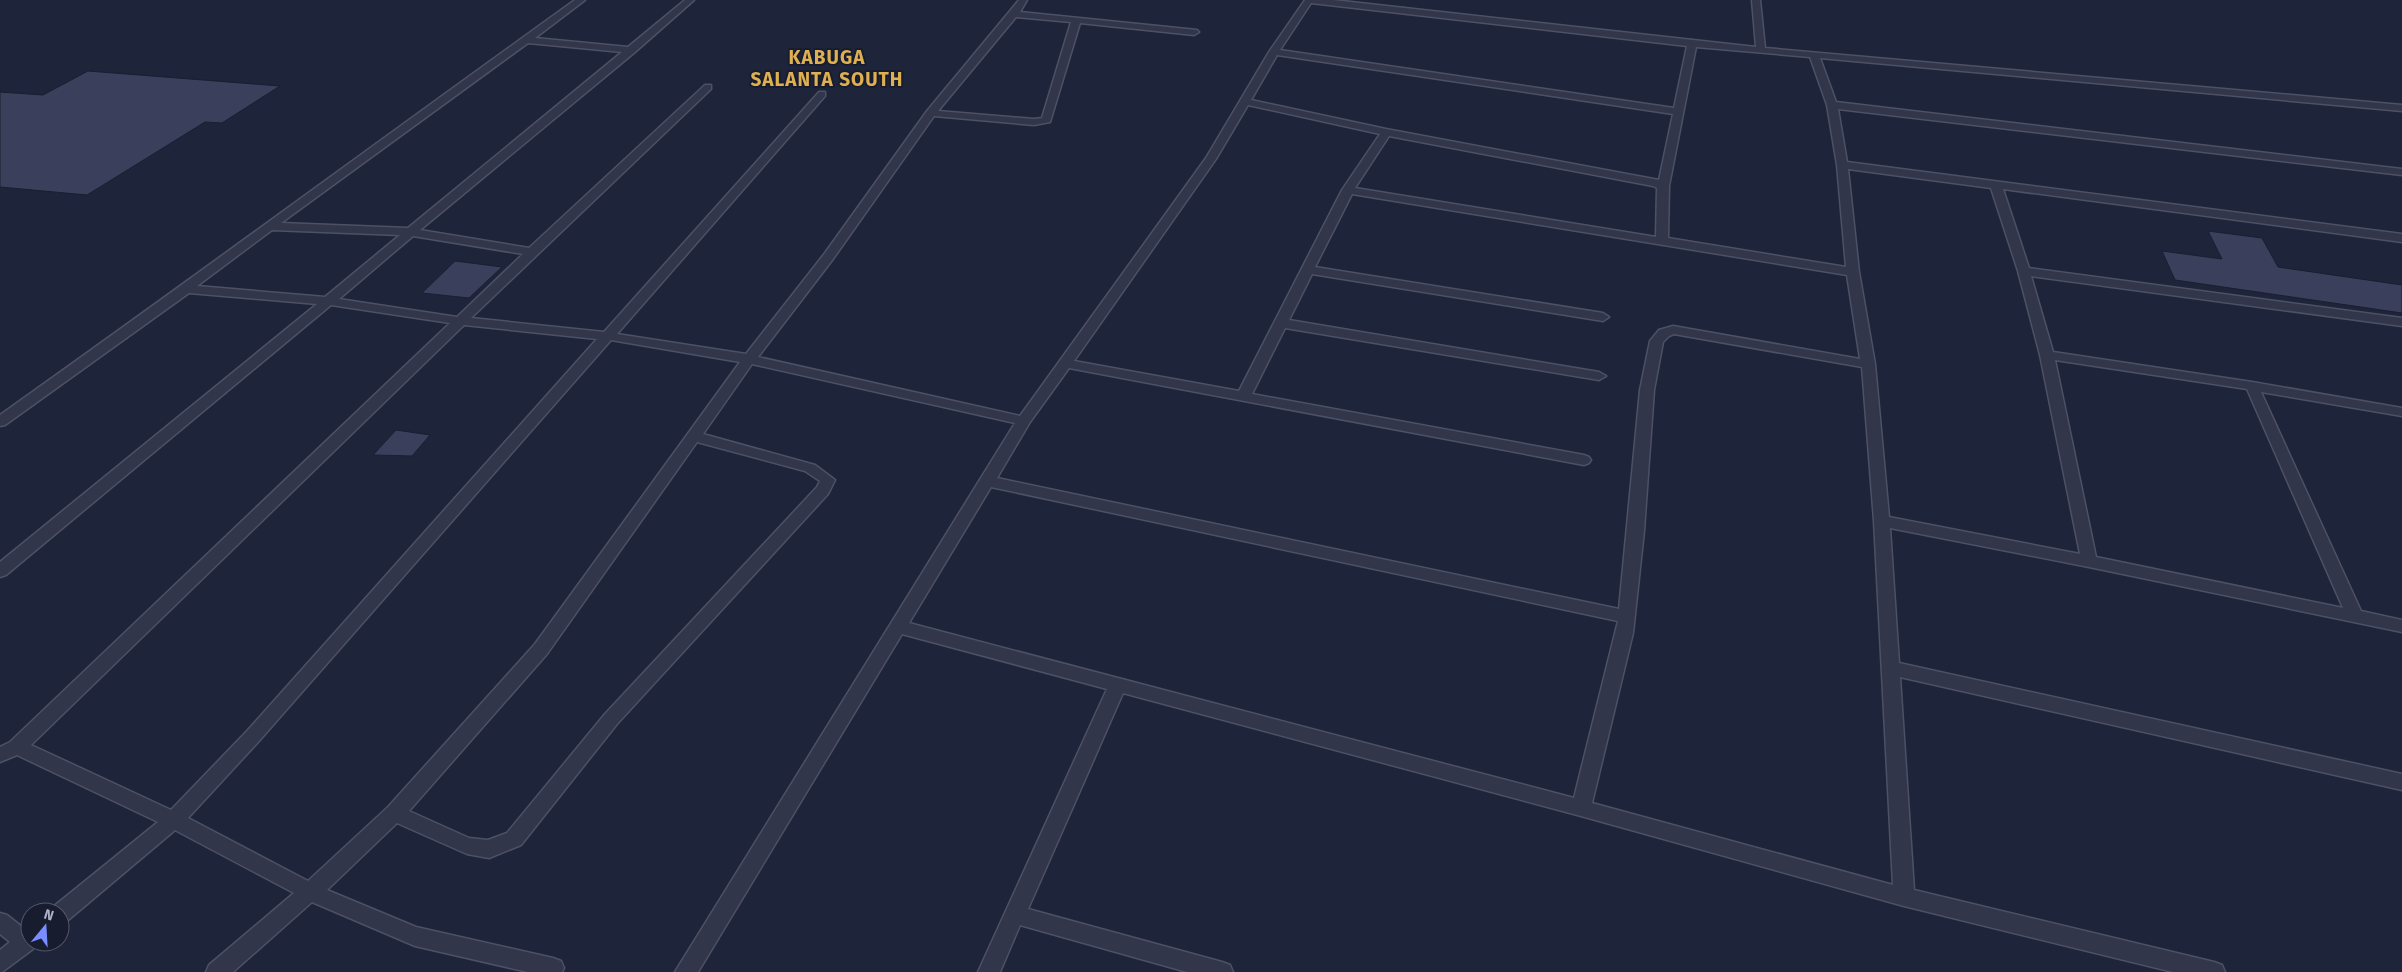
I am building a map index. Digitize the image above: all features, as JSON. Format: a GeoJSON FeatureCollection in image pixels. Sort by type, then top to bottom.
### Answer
{"type":"FeatureCollection","features":[{"type":"Feature","properties":{"kind":"street"},"geometry":{"type":"LineString","coordinates":[[0,422],[186,290],[269,226],[581,0]]}},
{"type":"Feature","properties":{"kind":"street"},"geometry":{"type":"LineString","coordinates":[[0,571],[632,50],[690,0]]}},
{"type":"Feature","properties":{"kind":"street"},"geometry":{"type":"LineString","coordinates":[[216,972],[310,892],[395,813],[541,649],[748,359],[829,256],[931,113],[1014,14],[1023,0]]}},
{"type":"Feature","properties":{"kind":"street"},"geometry":{"type":"LineString","coordinates":[[686,972],[1024,421],[1211,159],[1274,52],[1310,0],[1760,51],[2402,108]]}},
{"type":"Feature","properties":{"kind":"street"},"geometry":{"type":"LineString","coordinates":[[1756,0],[1760,51]]}},
{"type":"Feature","properties":{"kind":"street"},"geometry":{"type":"LineString","coordinates":[[1014,14],[1194,32]]}},
{"type":"Feature","properties":{"kind":"street"},"geometry":{"type":"LineString","coordinates":[[931,113],[1034,122],[1046,120],[1076,20]]}},
{"type":"Feature","properties":{"kind":"street"},"geometry":{"type":"LineString","coordinates":[[527,40],[632,50]]}},
{"type":"Feature","properties":{"kind":"street"},"geometry":{"type":"LineString","coordinates":[[1662,242],[1663,186],[1692,44]]}},
{"type":"Feature","properties":{"kind":"street"},"geometry":{"type":"LineString","coordinates":[[1274,52],[1678,112]]}},
{"type":"Feature","properties":{"kind":"street"},"geometry":{"type":"LineString","coordinates":[[1814,56],[1832,105],[1842,165],[1853,272],[1868,364],[1882,521],[1904,897]]}},
{"type":"Feature","properties":{"kind":"street"},"geometry":{"type":"LineString","coordinates":[[0,755],[17,746],[532,252],[708,87]]}},
{"type":"Feature","properties":{"kind":"street"},"geometry":{"type":"LineString","coordinates":[[70,906],[174,820],[253,736],[822,94]]}},
{"type":"Feature","properties":{"kind":"street"},"geometry":{"type":"LineString","coordinates":[[1246,102],[1386,132],[1656,182],[1663,186]]}},
{"type":"Feature","properties":{"kind":"street"},"geometry":{"type":"LineString","coordinates":[[1832,105],[2402,172]]}},
{"type":"Feature","properties":{"kind":"street"},"geometry":{"type":"LineString","coordinates":[[1243,398],[1348,190],[1386,132]]}},
{"type":"Feature","properties":{"kind":"street"},"geometry":{"type":"LineString","coordinates":[[1842,165],[2402,238]]}},
{"type":"Feature","properties":{"kind":"street"},"geometry":{"type":"LineString","coordinates":[[1996,185],[2024,271],[2047,355],[2089,561]]}},
{"type":"Feature","properties":{"kind":"street"},"geometry":{"type":"LineString","coordinates":[[1348,190],[1853,272]]}},
{"type":"Feature","properties":{"kind":"street"},"geometry":{"type":"LineString","coordinates":[[269,226],[410,232],[532,252]]}},
{"type":"Feature","properties":{"kind":"street"},"geometry":{"type":"LineString","coordinates":[[1308,270],[1602,317]]}},
{"type":"Feature","properties":{"kind":"street"},"geometry":{"type":"LineString","coordinates":[[2024,271],[2402,322]]}},
{"type":"Feature","properties":{"kind":"street"},"geometry":{"type":"LineString","coordinates":[[186,290],[328,301],[461,320],[608,336],[748,359],[1024,421]]}},
{"type":"Feature","properties":{"kind":"street"},"geometry":{"type":"LineString","coordinates":[[1280,324],[1599,376]]}},
{"type":"Feature","properties":{"kind":"street"},"geometry":{"type":"LineString","coordinates":[[1582,808],[1625,633],[1636,531],[1647,390],[1657,341],[1664,333],[1672,330],[1868,364]]}},
{"type":"Feature","properties":{"kind":"street"},"geometry":{"type":"LineString","coordinates":[[2047,355],[2252,386],[2402,412]]}},
{"type":"Feature","properties":{"kind":"street"},"geometry":{"type":"LineString","coordinates":[[1064,363],[1243,398],[1584,460]]}},
{"type":"Feature","properties":{"kind":"street"},"geometry":{"type":"LineString","coordinates":[[2252,386],[2355,616]]}},
{"type":"Feature","properties":{"kind":"street"},"geometry":{"type":"LineString","coordinates":[[395,813],[468,846],[489,849],[514,839],[611,719],[823,490],[828,480],[810,468],[693,436]]}},
{"type":"Feature","properties":{"kind":"street"},"geometry":{"type":"LineString","coordinates":[[988,481],[1626,617]]}},
{"type":"Feature","properties":{"kind":"street"},"geometry":{"type":"LineString","coordinates":[[1882,521],[2089,561],[2402,626]]}},
{"type":"Feature","properties":{"kind":"street"},"geometry":{"type":"LineString","coordinates":[[897,626],[1582,808],[1904,897],[2214,972]]}},
{"type":"Feature","properties":{"kind":"street"},"geometry":{"type":"LineString","coordinates":[[1891,668],[2402,782]]}},
{"type":"Feature","properties":{"kind":"street"},"geometry":{"type":"LineString","coordinates":[[989,972],[1118,684]]}},
{"type":"Feature","properties":{"kind":"street"},"geometry":{"type":"LineString","coordinates":[[17,746],[174,820],[310,892],[415,936],[553,968]]}},
{"type":"Feature","properties":{"kind":"street"},"geometry":{"type":"LineString","coordinates":[[1016,915],[1222,972]]}},
{"type":"Feature","properties":{"kind":"street"},"geometry":{"type":"LineString","coordinates":[[0,922],[20,935]]}},
{"type":"Feature","properties":{"kind":"street"},"geometry":{"type":"LineString","coordinates":[[0,963],[20,947]]}},
{"type":"Feature","properties":{"kind":"building"},"geometry":{"type":"Polygon","coordinates":[[[88,71],[280,86],[222,123],[205,122],[87,195],[0,187],[0,92],[43,95],[88,71]]]}},
{"type":"Feature","properties":{"kind":"building"},"geometry":{"type":"Polygon","coordinates":[[[2208,231],[2262,238],[2278,267],[2402,285],[2402,313],[2175,280],[2162,251],[2222,259],[2208,231]]]}},
{"type":"Feature","properties":{"kind":"building"},"geometry":{"type":"Polygon","coordinates":[[[455,261],[502,267],[469,298],[422,293],[455,261]]]}},
{"type":"Feature","properties":{"kind":"building"},"geometry":{"type":"Polygon","coordinates":[[[396,430],[430,435],[412,456],[373,455],[396,430]]]}},
{"type":"Feature","properties":{"kind":"district","name":"KABUGA SALANTA SOUTH"},"geometry":{"type":"Point","coordinates":[827,68]}}]}
